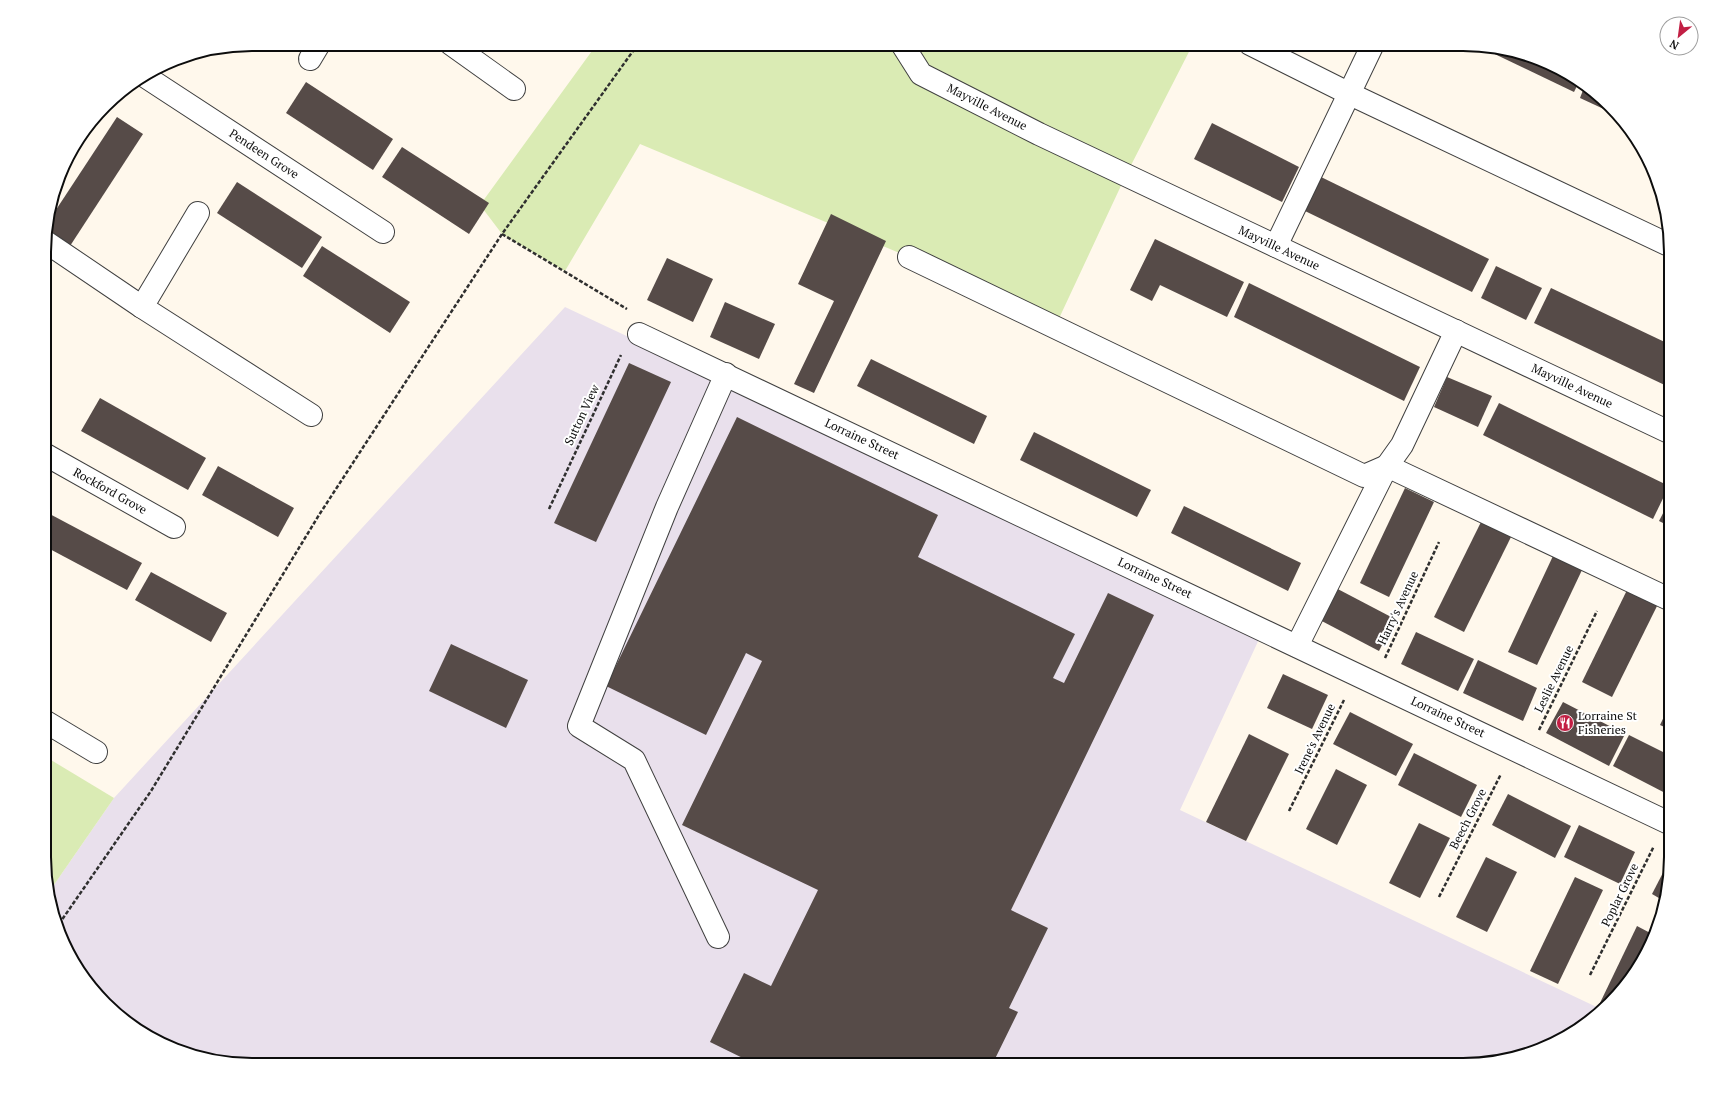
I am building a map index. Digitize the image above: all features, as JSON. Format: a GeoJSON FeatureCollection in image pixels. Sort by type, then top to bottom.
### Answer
{"type":"FeatureCollection","features":[{"type":"Feature","properties":{"kind":"street"},"geometry":{"type":"LineString","coordinates":[[461,51],[514,89]]}},
{"type":"Feature","properties":{"kind":"street","name":"Mayville Avenue"},"geometry":{"type":"LineString","coordinates":[[906,51],[921,74],[1039,134],[1664,430]]}},
{"type":"Feature","properties":{"kind":"street"},"geometry":{"type":"LineString","coordinates":[[1264,51],[1350,94],[1664,243]]}},
{"type":"Feature","properties":{"kind":"street"},"geometry":{"type":"LineString","coordinates":[[1276,246],[1370,51]]}},
{"type":"Feature","properties":{"kind":"street","name":"Pendeen Grove"},"geometry":{"type":"LineString","coordinates":[[150,79],[383,232]]}},
{"type":"Feature","properties":{"kind":"street"},"geometry":{"type":"LineString","coordinates":[[142,307],[198,213]]}},
{"type":"Feature","properties":{"kind":"street"},"geometry":{"type":"LineString","coordinates":[[51,245],[142,307],[312,415]]}},
{"type":"Feature","properties":{"kind":"street"},"geometry":{"type":"LineString","coordinates":[[909,257],[1364,476],[1386,466],[1664,597]]}},
{"type":"Feature","properties":{"kind":"street"},"geometry":{"type":"LineString","coordinates":[[1298,646],[1386,466],[1402,445],[1456,331]]}},
{"type":"Feature","properties":{"kind":"street","name":"Lorraine Street"},"geometry":{"type":"LineString","coordinates":[[639,334],[726,374],[1664,821]]}},
{"type":"Feature","properties":{"kind":"street"},"geometry":{"type":"LineString","coordinates":[[718,937],[634,760],[579,726],[667,507],[726,374]]}},
{"type":"Feature","properties":{"kind":"street","name":"Rockford Grove"},"geometry":{"type":"LineString","coordinates":[[51,458],[174,527]]}},
{"type":"Feature","properties":{"kind":"street"},"geometry":{"type":"LineString","coordinates":[[51,725],[96,752]]}},
{"type":"Feature","properties":{"kind":"path"},"geometry":{"type":"LineString","coordinates":[[62,921],[151,790],[319,515],[502,234],[633,51]]}},
{"type":"Feature","properties":{"kind":"path"},"geometry":{"type":"LineString","coordinates":[[502,234],[642,317],[639,334]]}},
{"type":"Feature","properties":{"kind":"path","name":"Sutton View"},"geometry":{"type":"LineString","coordinates":[[549,508],[620,357],[639,334]]}},
{"type":"Feature","properties":{"kind":"path","name":"Harry's Avenue"},"geometry":{"type":"LineString","coordinates":[[1365,678],[1439,542]]}},
{"type":"Feature","properties":{"kind":"path","name":"Leslie Avenue"},"geometry":{"type":"LineString","coordinates":[[1520,752],[1597,610]]}},
{"type":"Feature","properties":{"kind":"path","name":"Irene's Avenue"},"geometry":{"type":"LineString","coordinates":[[1289,811],[1365,678]]}},
{"type":"Feature","properties":{"kind":"path","name":"Beech Grove"},"geometry":{"type":"LineString","coordinates":[[1439,897],[1520,752]]}},
{"type":"Feature","properties":{"kind":"path","name":"Poplar Grove"},"geometry":{"type":"LineString","coordinates":[[1590,975],[1664,831]]}},
{"type":"Feature","properties":{"kind":"shaded area"},"geometry":{"type":"Polygon","coordinates":[[[565,307],[1261,635],[1180,810],[1596,1007],[1574,1024],[1540,1043],[1515,1051],[1476,1058],[239,1058],[200,1051],[175,1043],[141,1024],[120,1008],[101,989],[78,957],[66,934],[58,909],[53,886],[114,798],[565,307]]]}},
{"type":"Feature","properties":{"kind":"green space"},"geometry":{"type":"Polygon","coordinates":[[[592,51],[1189,51],[1126,175],[1055,327],[909,257],[640,144],[565,271],[502,234],[480,205],[592,51]]]}},
{"type":"Feature","properties":{"kind":"green space"},"geometry":{"type":"Polygon","coordinates":[[[51,760],[114,798],[53,886],[51,870],[51,760]]]}},
{"type":"Feature","properties":{"kind":"building"},"geometry":{"type":"Polygon","coordinates":[[[1494,54],[1515,58],[1540,66],[1577,87],[1574,92],[1494,54]]]}},
{"type":"Feature","properties":{"kind":"building"},"geometry":{"type":"Polygon","coordinates":[[[306,82],[393,139],[373,170],[286,113],[306,82]]]}},
{"type":"Feature","properties":{"kind":"building"},"geometry":{"type":"Polygon","coordinates":[[[1583,91],[1604,109],[1580,98],[1583,91]]]}},
{"type":"Feature","properties":{"kind":"building"},"geometry":{"type":"Polygon","coordinates":[[[117,117],[143,134],[70,246],[52,234],[56,210],[117,117]]]}},
{"type":"Feature","properties":{"kind":"building"},"geometry":{"type":"Polygon","coordinates":[[[1212,123],[1299,167],[1282,202],[1194,159],[1212,123]]]}},
{"type":"Feature","properties":{"kind":"building"},"geometry":{"type":"Polygon","coordinates":[[[402,147],[489,203],[469,234],[382,177],[402,147]]]}},
{"type":"Feature","properties":{"kind":"building"},"geometry":{"type":"Polygon","coordinates":[[[1321,177],[1489,259],[1472,292],[1305,211],[1321,177]]]}},
{"type":"Feature","properties":{"kind":"building"},"geometry":{"type":"Polygon","coordinates":[[[237,182],[322,237],[302,268],[217,213],[237,182]]]}},
{"type":"Feature","properties":{"kind":"building"},"geometry":{"type":"Polygon","coordinates":[[[831,214],[886,241],[814,393],[794,384],[834,301],[798,284],[831,214]]]}},
{"type":"Feature","properties":{"kind":"building"},"geometry":{"type":"Polygon","coordinates":[[[1155,239],[1244,282],[1227,317],[1160,285],[1152,301],[1130,290],[1155,239]]]}},
{"type":"Feature","properties":{"kind":"building"},"geometry":{"type":"Polygon","coordinates":[[[322,246],[410,302],[390,333],[303,276],[322,246]]]}},
{"type":"Feature","properties":{"kind":"building"},"geometry":{"type":"Polygon","coordinates":[[[667,258],[713,279],[693,322],[647,300],[667,258]]]}},
{"type":"Feature","properties":{"kind":"building"},"geometry":{"type":"Polygon","coordinates":[[[1496,266],[1542,288],[1526,320],[1481,298],[1496,266]]]}},
{"type":"Feature","properties":{"kind":"building"},"geometry":{"type":"Polygon","coordinates":[[[1249,283],[1420,367],[1404,401],[1234,317],[1249,283]]]}},
{"type":"Feature","properties":{"kind":"building"},"geometry":{"type":"Polygon","coordinates":[[[1551,288],[1664,342],[1664,385],[1534,323],[1551,288]]]}},
{"type":"Feature","properties":{"kind":"building"},"geometry":{"type":"Polygon","coordinates":[[[725,302],[775,324],[759,359],[710,337],[725,302]]]}},
{"type":"Feature","properties":{"kind":"building"},"geometry":{"type":"Polygon","coordinates":[[[871,359],[987,416],[974,444],[857,386],[871,359]]]}},
{"type":"Feature","properties":{"kind":"building"},"geometry":{"type":"Polygon","coordinates":[[[629,363],[671,382],[596,542],[554,523],[629,363]]]}},
{"type":"Feature","properties":{"kind":"building"},"geometry":{"type":"Polygon","coordinates":[[[1447,377],[1492,396],[1478,427],[1434,407],[1447,377]]]}},
{"type":"Feature","properties":{"kind":"building"},"geometry":{"type":"Polygon","coordinates":[[[100,398],[206,458],[188,490],[81,431],[100,398]]]}},
{"type":"Feature","properties":{"kind":"building"},"geometry":{"type":"Polygon","coordinates":[[[1499,403],[1664,484],[1664,496],[1653,519],[1483,435],[1499,403]]]}},
{"type":"Feature","properties":{"kind":"building"},"geometry":{"type":"Polygon","coordinates":[[[737,417],[938,515],[918,557],[1075,634],[1053,678],[1064,683],[1108,593],[1154,615],[1011,910],[1048,928],[1009,1008],[1018,1012],[995,1058],[743,1058],[710,1042],[744,973],[771,986],[818,890],[682,825],[762,661],[746,653],[706,735],[606,686],[737,417]]]}},
{"type":"Feature","properties":{"kind":"building"},"geometry":{"type":"Polygon","coordinates":[[[1034,432],[1151,490],[1137,517],[1020,460],[1034,432]]]}},
{"type":"Feature","properties":{"kind":"building"},"geometry":{"type":"Polygon","coordinates":[[[218,466],[294,508],[278,537],[202,495],[218,466]]]}},
{"type":"Feature","properties":{"kind":"building"},"geometry":{"type":"Polygon","coordinates":[[[1405,488],[1434,502],[1389,597],[1360,583],[1405,488]]]}},
{"type":"Feature","properties":{"kind":"building"},"geometry":{"type":"Polygon","coordinates":[[[1184,506],[1301,563],[1288,591],[1171,533],[1184,506]]]}},
{"type":"Feature","properties":{"kind":"building"},"geometry":{"type":"Polygon","coordinates":[[[1664,511],[1664,524],[1659,521],[1664,511]]]}},
{"type":"Feature","properties":{"kind":"building"},"geometry":{"type":"Polygon","coordinates":[[[51,515],[142,563],[127,590],[51,550],[51,515]]]}},
{"type":"Feature","properties":{"kind":"building"},"geometry":{"type":"Polygon","coordinates":[[[1481,522],[1511,537],[1464,632],[1434,617],[1481,522]]]}},
{"type":"Feature","properties":{"kind":"building"},"geometry":{"type":"Polygon","coordinates":[[[1553,556],[1582,570],[1537,665],[1508,652],[1553,556]]]}},
{"type":"Feature","properties":{"kind":"building"},"geometry":{"type":"Polygon","coordinates":[[[151,572],[227,613],[211,642],[135,600],[151,572]]]}},
{"type":"Feature","properties":{"kind":"building"},"geometry":{"type":"Polygon","coordinates":[[[1332,586],[1395,619],[1379,651],[1316,618],[1332,586]]]}},
{"type":"Feature","properties":{"kind":"building"},"geometry":{"type":"Polygon","coordinates":[[[1628,588],[1659,602],[1612,697],[1582,682],[1628,588]]]}},
{"type":"Feature","properties":{"kind":"building"},"geometry":{"type":"Polygon","coordinates":[[[1416,632],[1474,659],[1458,691],[1401,664],[1416,632]]]}},
{"type":"Feature","properties":{"kind":"building"},"geometry":{"type":"Polygon","coordinates":[[[451,644],[528,680],[506,728],[429,691],[451,644]]]}},
{"type":"Feature","properties":{"kind":"building"},"geometry":{"type":"Polygon","coordinates":[[[1478,660],[1537,688],[1523,721],[1463,693],[1478,660]]]}},
{"type":"Feature","properties":{"kind":"building"},"geometry":{"type":"Polygon","coordinates":[[[1283,674],[1328,695],[1312,729],[1267,708],[1283,674]]]}},
{"type":"Feature","properties":{"kind":"building"},"geometry":{"type":"Polygon","coordinates":[[[1563,702],[1625,734],[1609,766],[1546,733],[1563,702]]]}},
{"type":"Feature","properties":{"kind":"building"},"geometry":{"type":"Polygon","coordinates":[[[1350,712],[1413,744],[1396,776],[1333,744],[1350,712]]]}},
{"type":"Feature","properties":{"kind":"building"},"geometry":{"type":"Polygon","coordinates":[[[1664,717],[1664,727],[1660,725],[1664,717]]]}},
{"type":"Feature","properties":{"kind":"building"},"geometry":{"type":"Polygon","coordinates":[[[1249,734],[1289,754],[1246,841],[1206,822],[1249,734]]]}},
{"type":"Feature","properties":{"kind":"building"},"geometry":{"type":"Polygon","coordinates":[[[1629,735],[1664,752],[1664,792],[1613,766],[1629,735]]]}},
{"type":"Feature","properties":{"kind":"building"},"geometry":{"type":"Polygon","coordinates":[[[1414,753],[1477,785],[1461,817],[1398,785],[1414,753]]]}},
{"type":"Feature","properties":{"kind":"building"},"geometry":{"type":"Polygon","coordinates":[[[1336,769],[1367,785],[1337,845],[1306,829],[1336,769]]]}},
{"type":"Feature","properties":{"kind":"building"},"geometry":{"type":"Polygon","coordinates":[[[1508,794],[1571,826],[1555,858],[1492,825],[1508,794]]]}},
{"type":"Feature","properties":{"kind":"building"},"geometry":{"type":"Polygon","coordinates":[[[1419,823],[1450,838],[1420,898],[1389,883],[1419,823]]]}},
{"type":"Feature","properties":{"kind":"building"},"geometry":{"type":"Polygon","coordinates":[[[1579,825],[1635,852],[1620,884],[1564,857],[1579,825]]]}},
{"type":"Feature","properties":{"kind":"building"},"geometry":{"type":"Polygon","coordinates":[[[1486,857],[1517,872],[1487,932],[1456,917],[1486,857]]]}},
{"type":"Feature","properties":{"kind":"building"},"geometry":{"type":"Polygon","coordinates":[[[1664,871],[1659,898],[1652,894],[1664,871]]]}},
{"type":"Feature","properties":{"kind":"building"},"geometry":{"type":"Polygon","coordinates":[[[1575,877],[1603,890],[1558,984],[1530,971],[1575,877]]]}},
{"type":"Feature","properties":{"kind":"building"},"geometry":{"type":"Polygon","coordinates":[[[1637,926],[1649,933],[1630,968],[1614,989],[1600,1004],[1637,926]]]}},
{"type":"Feature","properties":{"kind":"place","name":"Lorraine St Fisheries"},"geometry":{"type":"Point","coordinates":[1565,723]}}]}
